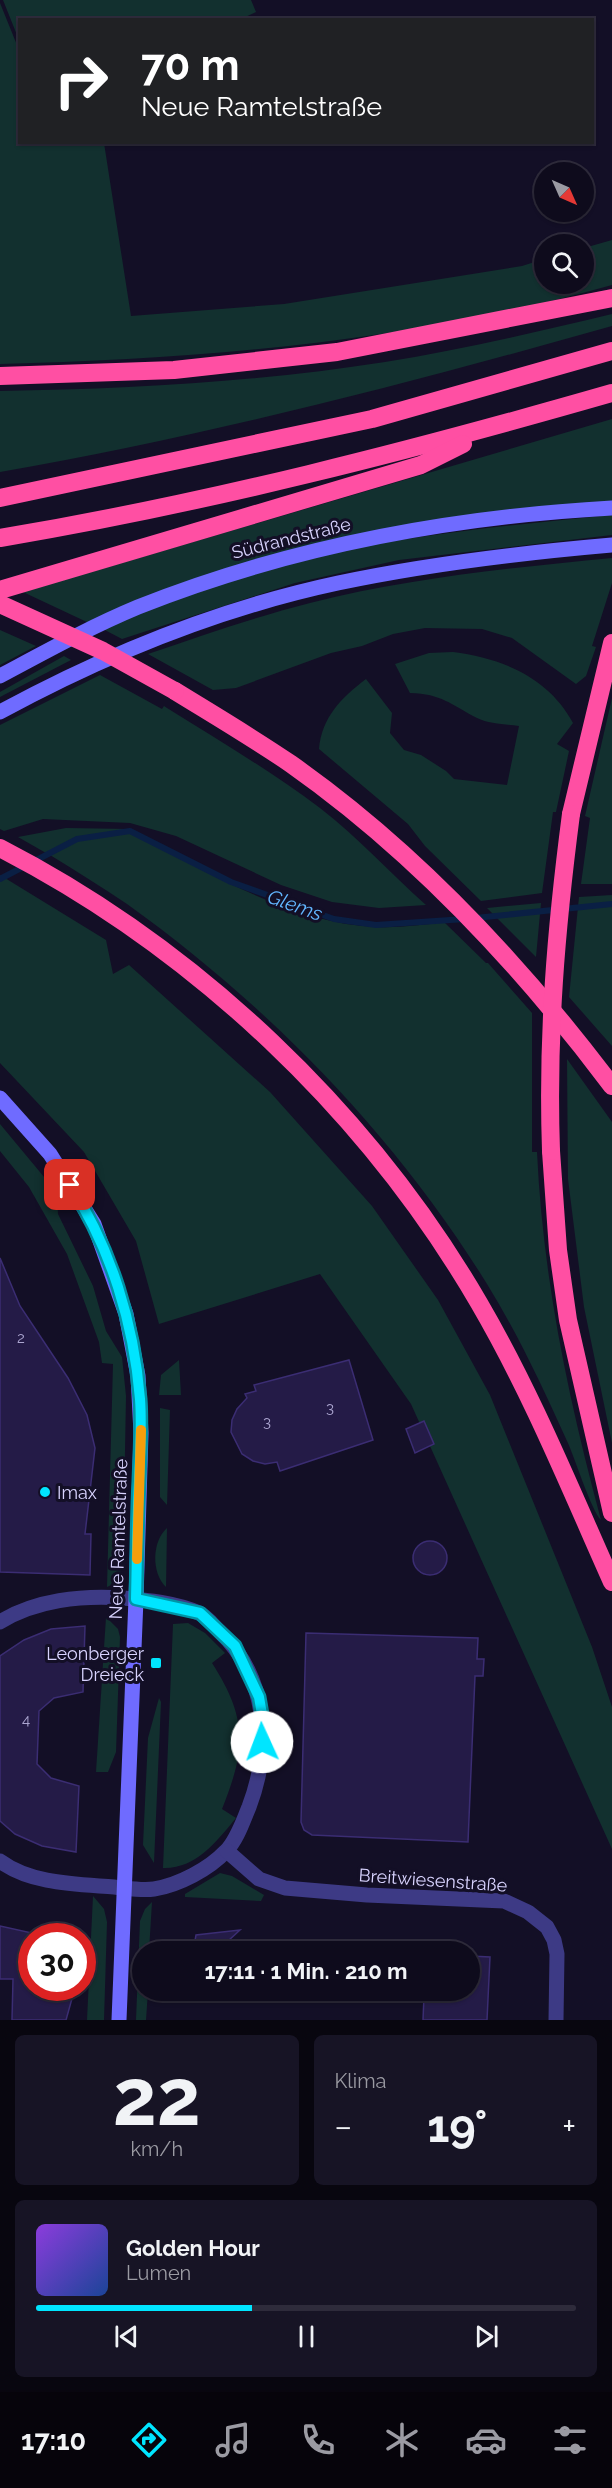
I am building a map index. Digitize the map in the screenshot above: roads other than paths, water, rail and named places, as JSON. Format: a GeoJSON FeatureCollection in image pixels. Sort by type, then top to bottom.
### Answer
{"type":"FeatureCollection","features":[{"type":"Feature","properties":{"kind":"highway"},"geometry":{"type":"LineString","coordinates":[[0,376],[174,370],[327,354],[391,344],[612,298]]}},
{"type":"Feature","properties":{"kind":"highway"},"geometry":{"type":"LineString","coordinates":[[0,498],[372,419],[612,351]]}},
{"type":"Feature","properties":{"kind":"highway"},"geometry":{"type":"LineString","coordinates":[[0,538],[137,513],[331,471],[612,393]]}},
{"type":"Feature","properties":{"kind":"highway"},"geometry":{"type":"LineString","coordinates":[[0,590],[421,465],[500,425]]}},
{"type":"Feature","properties":{"kind":"highway"},"geometry":{"type":"LineString","coordinates":[[0,604],[103,651],[175,692],[292,765],[373,828],[418,867],[511,960],[612,1086]]}},
{"type":"Feature","properties":{"kind":"highway"},"geometry":{"type":"LineString","coordinates":[[612,643],[572,814],[551,1001],[548,1073],[558,1250],[568,1320],[612,1514]]}},
{"type":"Feature","properties":{"kind":"highway"},"geometry":{"type":"LineString","coordinates":[[0,848],[66,885],[118,919],[198,979],[268,1039],[315,1086],[383,1165],[450,1257],[505,1350],[540,1419],[612,1582]]}},
{"type":"Feature","properties":{"kind":"main road","name":"Südrandstraße"},"geometry":{"type":"LineString","coordinates":[[0,676],[75,636],[137,608],[223,576],[320,549],[444,525],[563,511],[612,508]]}},
{"type":"Feature","properties":{"kind":"main road"},"geometry":{"type":"LineString","coordinates":[[0,712],[78,673],[151,641],[243,609],[337,583],[446,563],[612,545]]}},
{"type":"Feature","properties":{"kind":"main road","name":"Neue Ramtelstraße"},"geometry":{"type":"LineString","coordinates":[[0,1098],[50,1154],[94,1224],[126,1314],[141,1401],[136,1599],[119,2020]]}},
{"type":"Feature","properties":{"kind":"street"},"geometry":{"type":"LineString","coordinates":[[0,1622],[33,1605],[104,1597],[136,1599],[200,1613],[235,1646],[259,1697],[264,1726],[256,1788],[243,1823],[227,1851],[189,1878],[154,1889],[72,1884],[11,1869],[0,1861]]}},
{"type":"Feature","properties":{"kind":"street","name":"Breitwiesenstraße"},"geometry":{"type":"LineString","coordinates":[[227,1851],[260,1879],[285,1888],[367,1895],[504,1901],[528,1912],[548,1927],[554,1940],[557,1953],[556,2020]]}},
{"type":"Feature","properties":{"kind":"waterway","name":"Glems"},"geometry":{"type":"LineString","coordinates":[[0,879],[77,839],[130,831],[231,882],[334,919],[376,925],[465,919]]}},
{"type":"Feature","properties":{"kind":"waterway","name":"Glems"},"geometry":{"type":"LineString","coordinates":[[475,918],[612,904]]}},
{"type":"Feature","properties":{"kind":"place","name":"Imax"},"geometry":{"type":"Point","coordinates":[45,1492]}},
{"type":"Feature","properties":{"kind":"place","name":"Leonberger Dreieck"},"geometry":{"type":"Point","coordinates":[156,1663]}}]}
